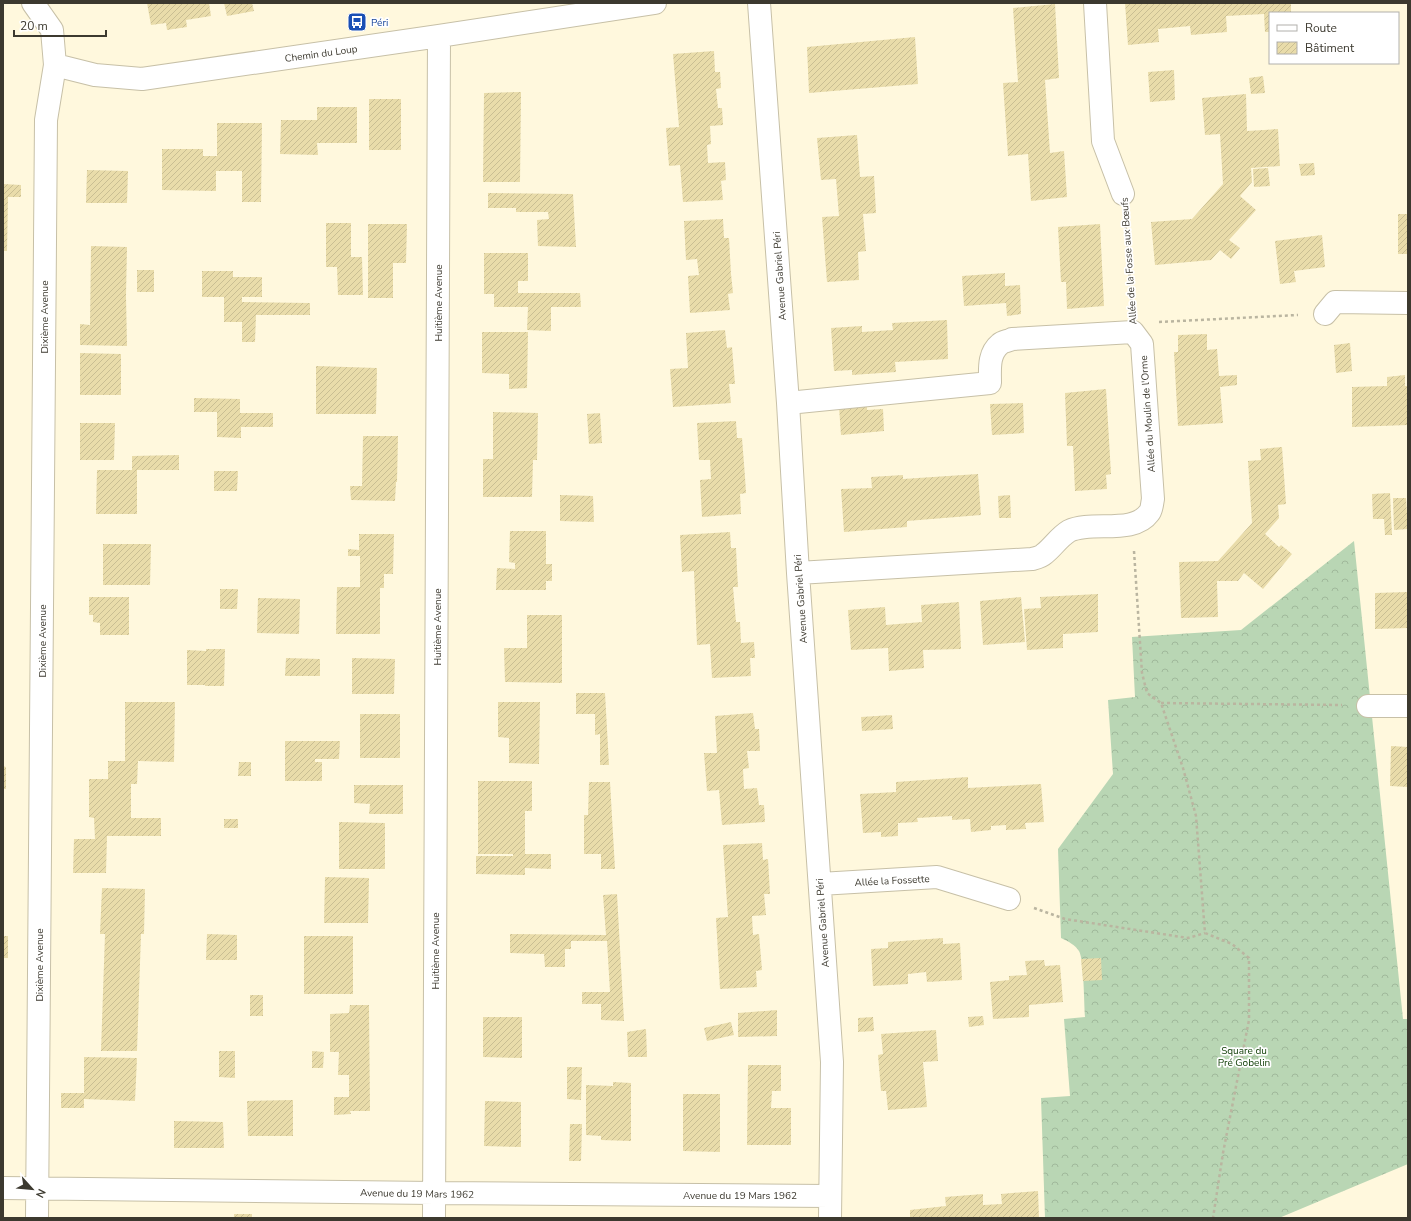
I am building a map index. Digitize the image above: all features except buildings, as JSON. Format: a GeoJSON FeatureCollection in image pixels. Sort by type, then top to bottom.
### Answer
{"type":"FeatureCollection","features":[{"type":"Feature","properties":{"kind":"street"},"geometry":{"type":"LineString","coordinates":[[33,3],[52,30],[55,66]]}},
{"type":"Feature","properties":{"kind":"street","name":"Chemin du Loup"},"geometry":{"type":"LineString","coordinates":[[55,66],[95,75],[142,79],[655,3]]}},
{"type":"Feature","properties":{"kind":"street","name":"Avenue Gabriel Péri"},"geometry":{"type":"LineString","coordinates":[[759,3],[788,403],[798,573],[832,1062],[830,1218]]}},
{"type":"Feature","properties":{"kind":"street","name":"Allée de la Fosse aux Bœufs"},"geometry":{"type":"LineString","coordinates":[[1095,3],[1103,141],[1123,194]]}},
{"type":"Feature","properties":{"kind":"street","name":"Huitième Avenue"},"geometry":{"type":"LineString","coordinates":[[434,1218],[439,36]]}},
{"type":"Feature","properties":{"kind":"street","name":"Dixième Avenue"},"geometry":{"type":"LineString","coordinates":[[37,1218],[46,120],[55,66]]}},
{"type":"Feature","properties":{"kind":"street"},"geometry":{"type":"LineString","coordinates":[[1325,314],[1335,302],[1408,303]]}},
{"type":"Feature","properties":{"kind":"street"},"geometry":{"type":"LineString","coordinates":[[788,403],[990,383],[989,363],[993,352],[1001,343],[1012,340],[1133,332]]}},
{"type":"Feature","properties":{"kind":"street","name":"Allée du Moulin de l'Orme"},"geometry":{"type":"LineString","coordinates":[[798,573],[1032,559],[1043,555],[1060,538],[1070,531],[1084,527],[1132,524],[1143,520],[1150,512],[1153,499],[1142,344],[1133,332]]}},
{"type":"Feature","properties":{"kind":"street"},"geometry":{"type":"LineString","coordinates":[[1368,706],[1408,706]]}},
{"type":"Feature","properties":{"kind":"street","name":"Allée la Fossette"},"geometry":{"type":"LineString","coordinates":[[820,884],[937,877],[1009,899]]}},
{"type":"Feature","properties":{"kind":"street","name":"Avenue du 19 Mars 1962"},"geometry":{"type":"LineString","coordinates":[[3,1188],[830,1196]]}},
{"type":"Feature","properties":{"kind":"path","name":"Allée de la Fosse aux Bœufs"},"geometry":{"type":"LineString","coordinates":[[1123,194],[1133,332]]}},
{"type":"Feature","properties":{"kind":"path"},"geometry":{"type":"LineString","coordinates":[[1133,332],[1153,323],[1325,314]]}},
{"type":"Feature","properties":{"kind":"path"},"geometry":{"type":"LineString","coordinates":[[1132,524],[1142,674],[1147,693],[1161,702],[1368,706]]}},
{"type":"Feature","properties":{"kind":"path"},"geometry":{"type":"LineString","coordinates":[[1161,702],[1183,768],[1196,816],[1205,933]]}},
{"type":"Feature","properties":{"kind":"path"},"geometry":{"type":"LineString","coordinates":[[1009,899],[1065,919],[1188,938],[1205,933],[1232,944],[1249,958],[1249,1020],[1222,1153],[1213,1218]]}},
{"type":"Feature","properties":{"kind":"green space","name":"Square du Pré Gobelin"},"geometry":{"type":"Polygon","coordinates":[[[1354,541],[1403,1019],[1408,1019],[1408,1164],[1279,1218],[1045,1218],[1041,1098],[1070,1096],[1064,1019],[1085,1017],[1081,956],[1075,947],[1061,938],[1058,849],[1113,774],[1108,700],[1135,697],[1132,637],[1241,630],[1354,541]]]}},
{"type":"Feature","properties":{"kind":"place","name":"Péri"},"geometry":{"type":"Point","coordinates":[357,22]}}]}
